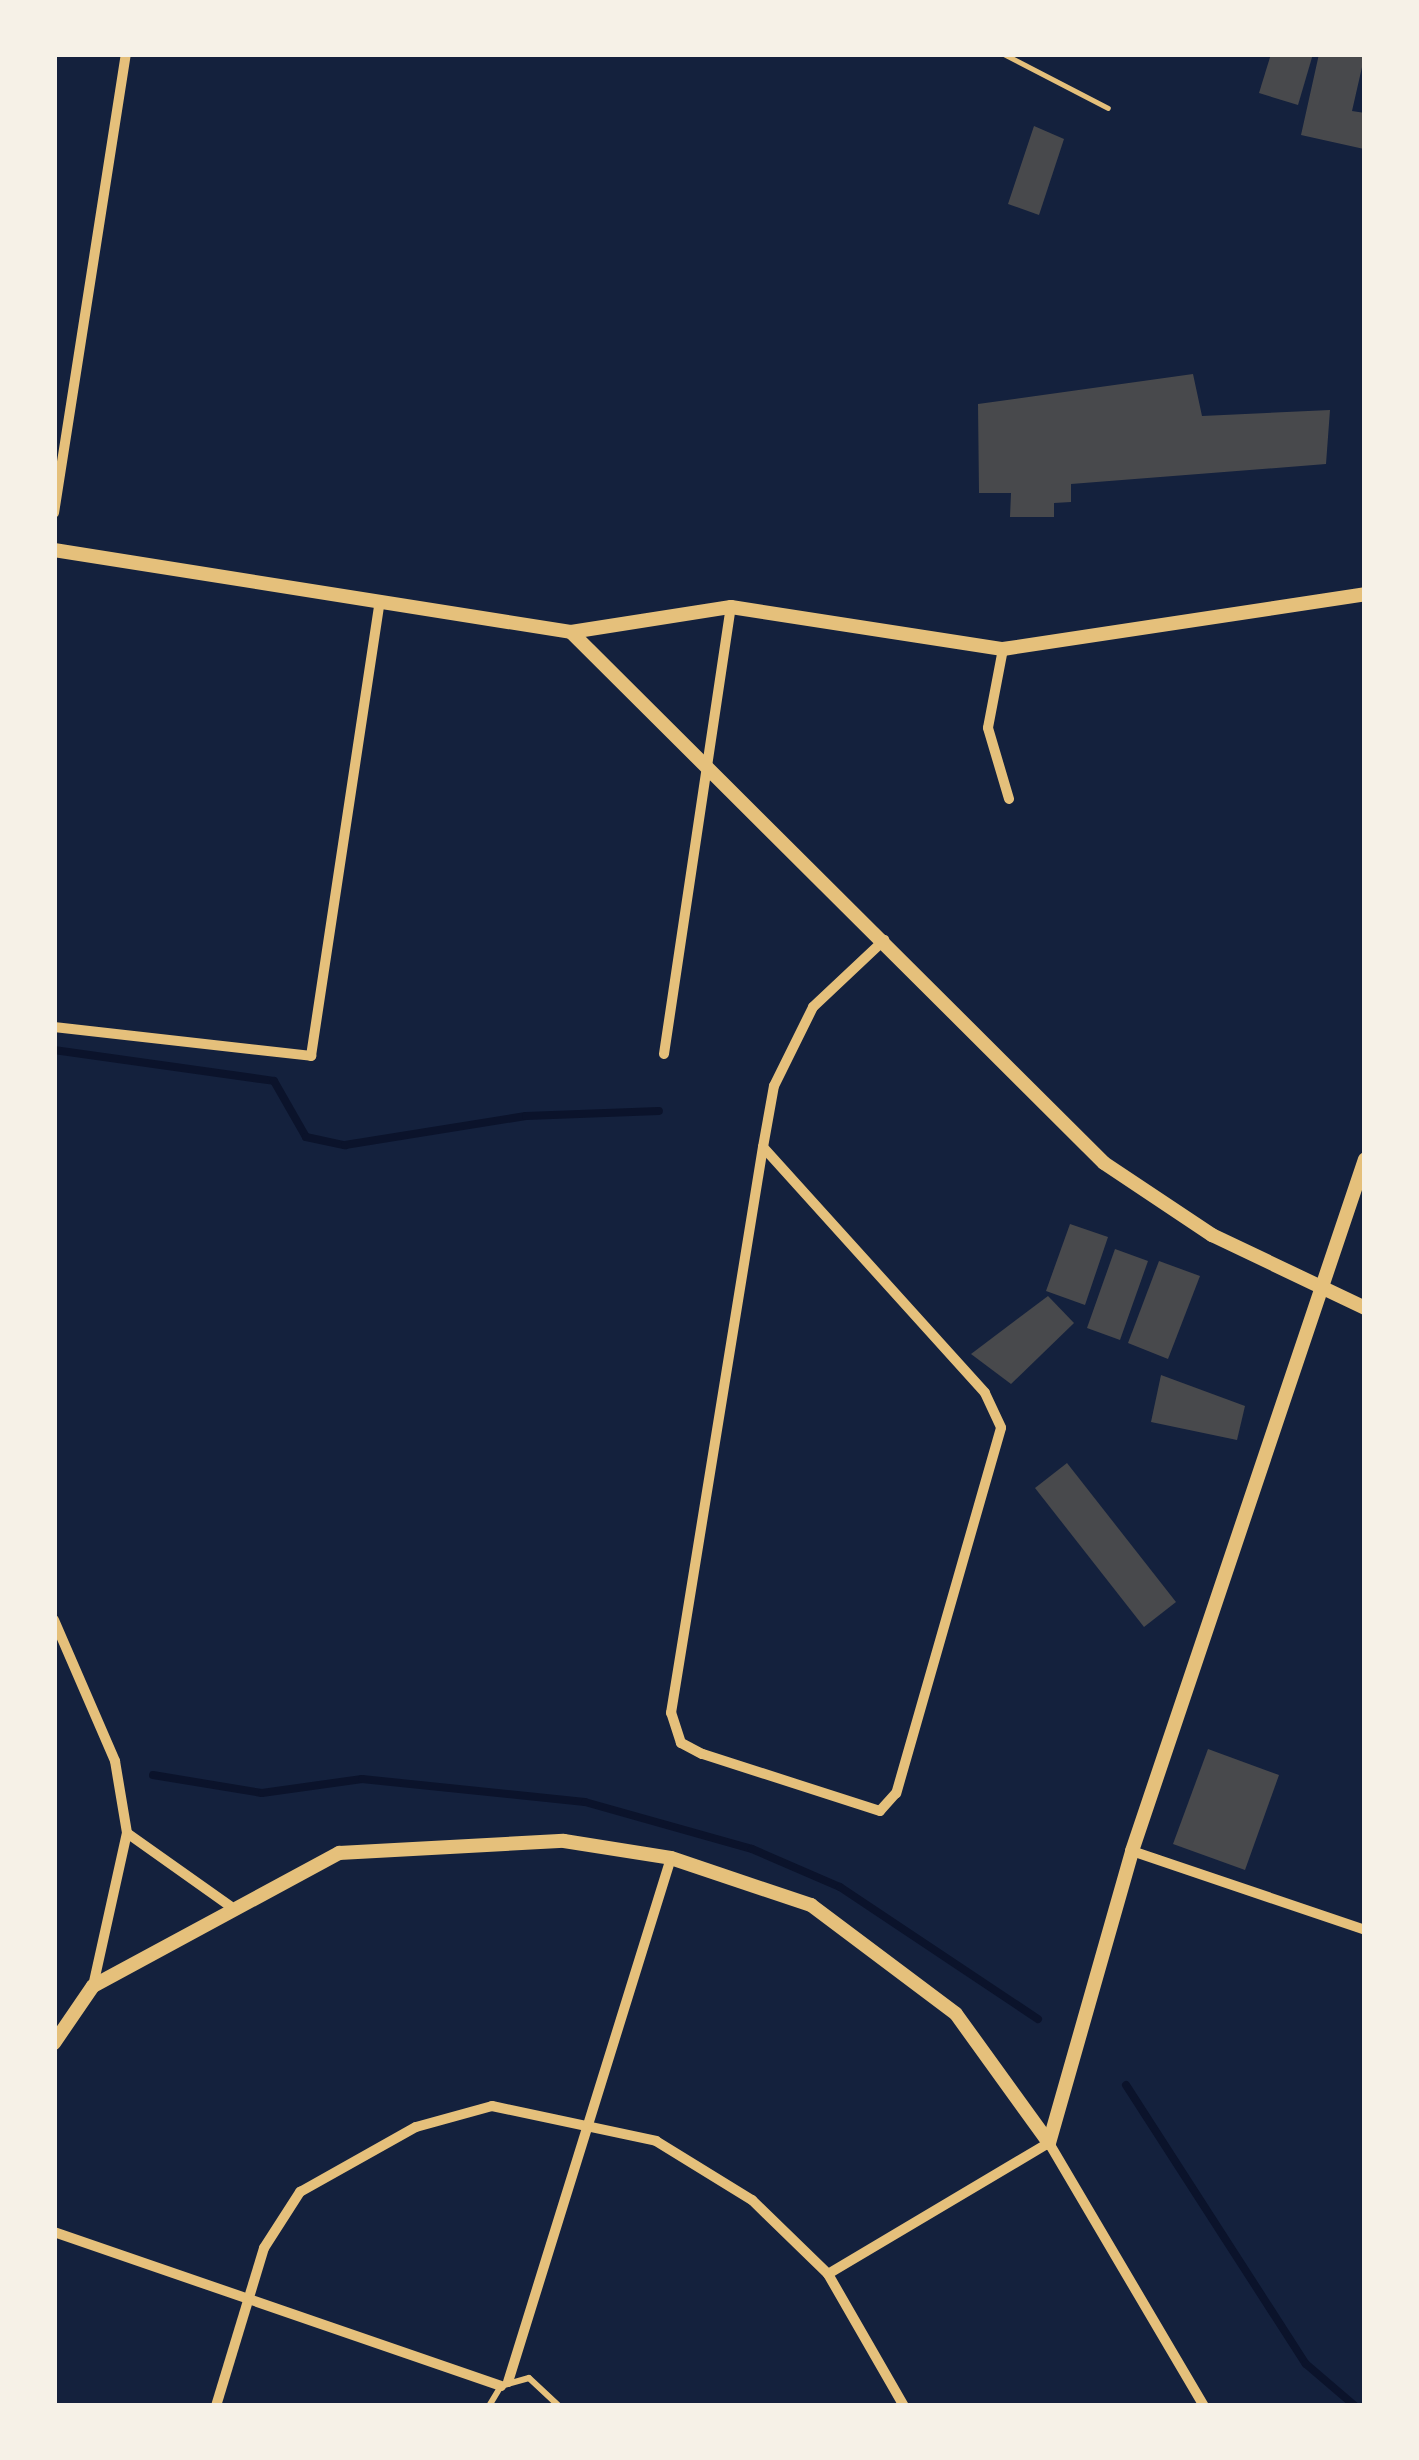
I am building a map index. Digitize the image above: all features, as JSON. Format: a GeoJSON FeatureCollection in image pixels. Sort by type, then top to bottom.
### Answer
{"type":"FeatureCollection","features":[{"type":"Feature","properties":{"kind":"street"},"geometry":{"type":"LineString","coordinates":[[54,513],[126,54]]}},
{"type":"Feature","properties":{"kind":"street"},"geometry":{"type":"LineString","coordinates":[[54,550],[571,632],[731,607],[1003,649],[1365,593]]}},
{"type":"Feature","properties":{"kind":"street"},"geometry":{"type":"LineString","coordinates":[[54,1027],[311,1056],[379,604]]}},
{"type":"Feature","properties":{"kind":"street"},"geometry":{"type":"LineString","coordinates":[[664,1054],[731,607]]}},
{"type":"Feature","properties":{"kind":"street"},"geometry":{"type":"LineString","coordinates":[[571,632],[887,938],[1104,1163],[1323,1293],[1365,1307]]}},
{"type":"Feature","properties":{"kind":"street"},"geometry":{"type":"LineString","coordinates":[[1003,649],[988,728],[1009,799]]}},
{"type":"Feature","properties":{"kind":"street"},"geometry":{"type":"LineString","coordinates":[[763,1147],[985,1393],[1001,1428],[896,1793],[880,1811],[702,1754],[673,1729],[763,1147],[789,1041],[887,938]]}},
{"type":"Feature","properties":{"kind":"street"},"geometry":{"type":"LineString","coordinates":[[828,2274],[1049,2144],[1132,1851],[1365,1159]]}},
{"type":"Feature","properties":{"kind":"street"},"geometry":{"type":"LineString","coordinates":[[54,1620],[115,1760],[127,1833],[93,1986],[54,2043]]}},
{"type":"Feature","properties":{"kind":"street"},"geometry":{"type":"LineString","coordinates":[[127,1833],[230,1906]]}},
{"type":"Feature","properties":{"kind":"street"},"geometry":{"type":"LineString","coordinates":[[93,1986],[230,1906],[339,1853],[563,1841],[670,1858],[811,1905],[870,1942],[956,2014],[1049,2144],[1204,2406]]}},
{"type":"Feature","properties":{"kind":"street"},"geometry":{"type":"LineString","coordinates":[[1132,1851],[1365,1930]]}},
{"type":"Feature","properties":{"kind":"street"},"geometry":{"type":"LineString","coordinates":[[54,2232],[504,2384],[670,1858]]}},
{"type":"Feature","properties":{"kind":"street"},"geometry":{"type":"LineString","coordinates":[[216,2406],[247,2300],[279,2218],[346,2160],[492,2105],[584,2123],[697,2164],[828,2274],[904,2406]]}},
{"type":"Feature","properties":{"kind":"lane"},"geometry":{"type":"LineString","coordinates":[[489,2406],[504,2384],[539,2381],[559,2406]]}},
{"type":"Feature","properties":{"kind":"path"},"geometry":{"type":"LineString","coordinates":[[1004,54],[1108,108]]}},
{"type":"Feature","properties":{"kind":"building"},"geometry":{"type":"Polygon","coordinates":[[[1271,54],[1313,54],[1298,105],[1259,93],[1271,54]]]}},
{"type":"Feature","properties":{"kind":"building"},"geometry":{"type":"Polygon","coordinates":[[[1319,54],[1365,54],[1352,111],[1365,113],[1364,149],[1301,135],[1319,54]]]}},
{"type":"Feature","properties":{"kind":"building"},"geometry":{"type":"Polygon","coordinates":[[[1034,126],[1064,139],[1039,215],[1008,204],[1034,126]]]}},
{"type":"Feature","properties":{"kind":"building"},"geometry":{"type":"Polygon","coordinates":[[[1193,374],[1202,416],[1330,410],[1326,464],[1071,484],[1071,502],[1054,503],[1054,517],[1010,517],[1011,493],[979,493],[978,404],[1193,374]]]}},
{"type":"Feature","properties":{"kind":"building"},"geometry":{"type":"Polygon","coordinates":[[[1070,1224],[1108,1237],[1085,1305],[1046,1291],[1070,1224]]]}},
{"type":"Feature","properties":{"kind":"building"},"geometry":{"type":"Polygon","coordinates":[[[1115,1249],[1148,1261],[1120,1340],[1087,1328],[1115,1249]]]}},
{"type":"Feature","properties":{"kind":"building"},"geometry":{"type":"Polygon","coordinates":[[[1159,1261],[1200,1276],[1168,1359],[1128,1343],[1159,1261]]]}},
{"type":"Feature","properties":{"kind":"building"},"geometry":{"type":"Polygon","coordinates":[[[1048,1296],[1074,1323],[1011,1384],[971,1354],[1048,1296]]]}},
{"type":"Feature","properties":{"kind":"building"},"geometry":{"type":"Polygon","coordinates":[[[1161,1375],[1245,1406],[1237,1440],[1151,1422],[1161,1375]]]}},
{"type":"Feature","properties":{"kind":"building"},"geometry":{"type":"Polygon","coordinates":[[[1067,1463],[1176,1602],[1144,1627],[1035,1488],[1067,1463]]]}},
{"type":"Feature","properties":{"kind":"building"},"geometry":{"type":"Polygon","coordinates":[[[1208,1749],[1279,1775],[1245,1870],[1173,1844],[1208,1749]]]}},
{"type":"Feature","properties":{"kind":"waterway"},"geometry":{"type":"LineString","coordinates":[[54,1050],[274,1081],[306,1137],[345,1145],[526,1116],[659,1111]]}},
{"type":"Feature","properties":{"kind":"waterway"},"geometry":{"type":"LineString","coordinates":[[153,1775],[262,1793],[362,1779],[585,1802],[752,1849],[840,1887],[1038,2019]]}},
{"type":"Feature","properties":{"kind":"waterway"},"geometry":{"type":"LineString","coordinates":[[1126,2085],[1306,2364],[1355,2406]]}}]}
